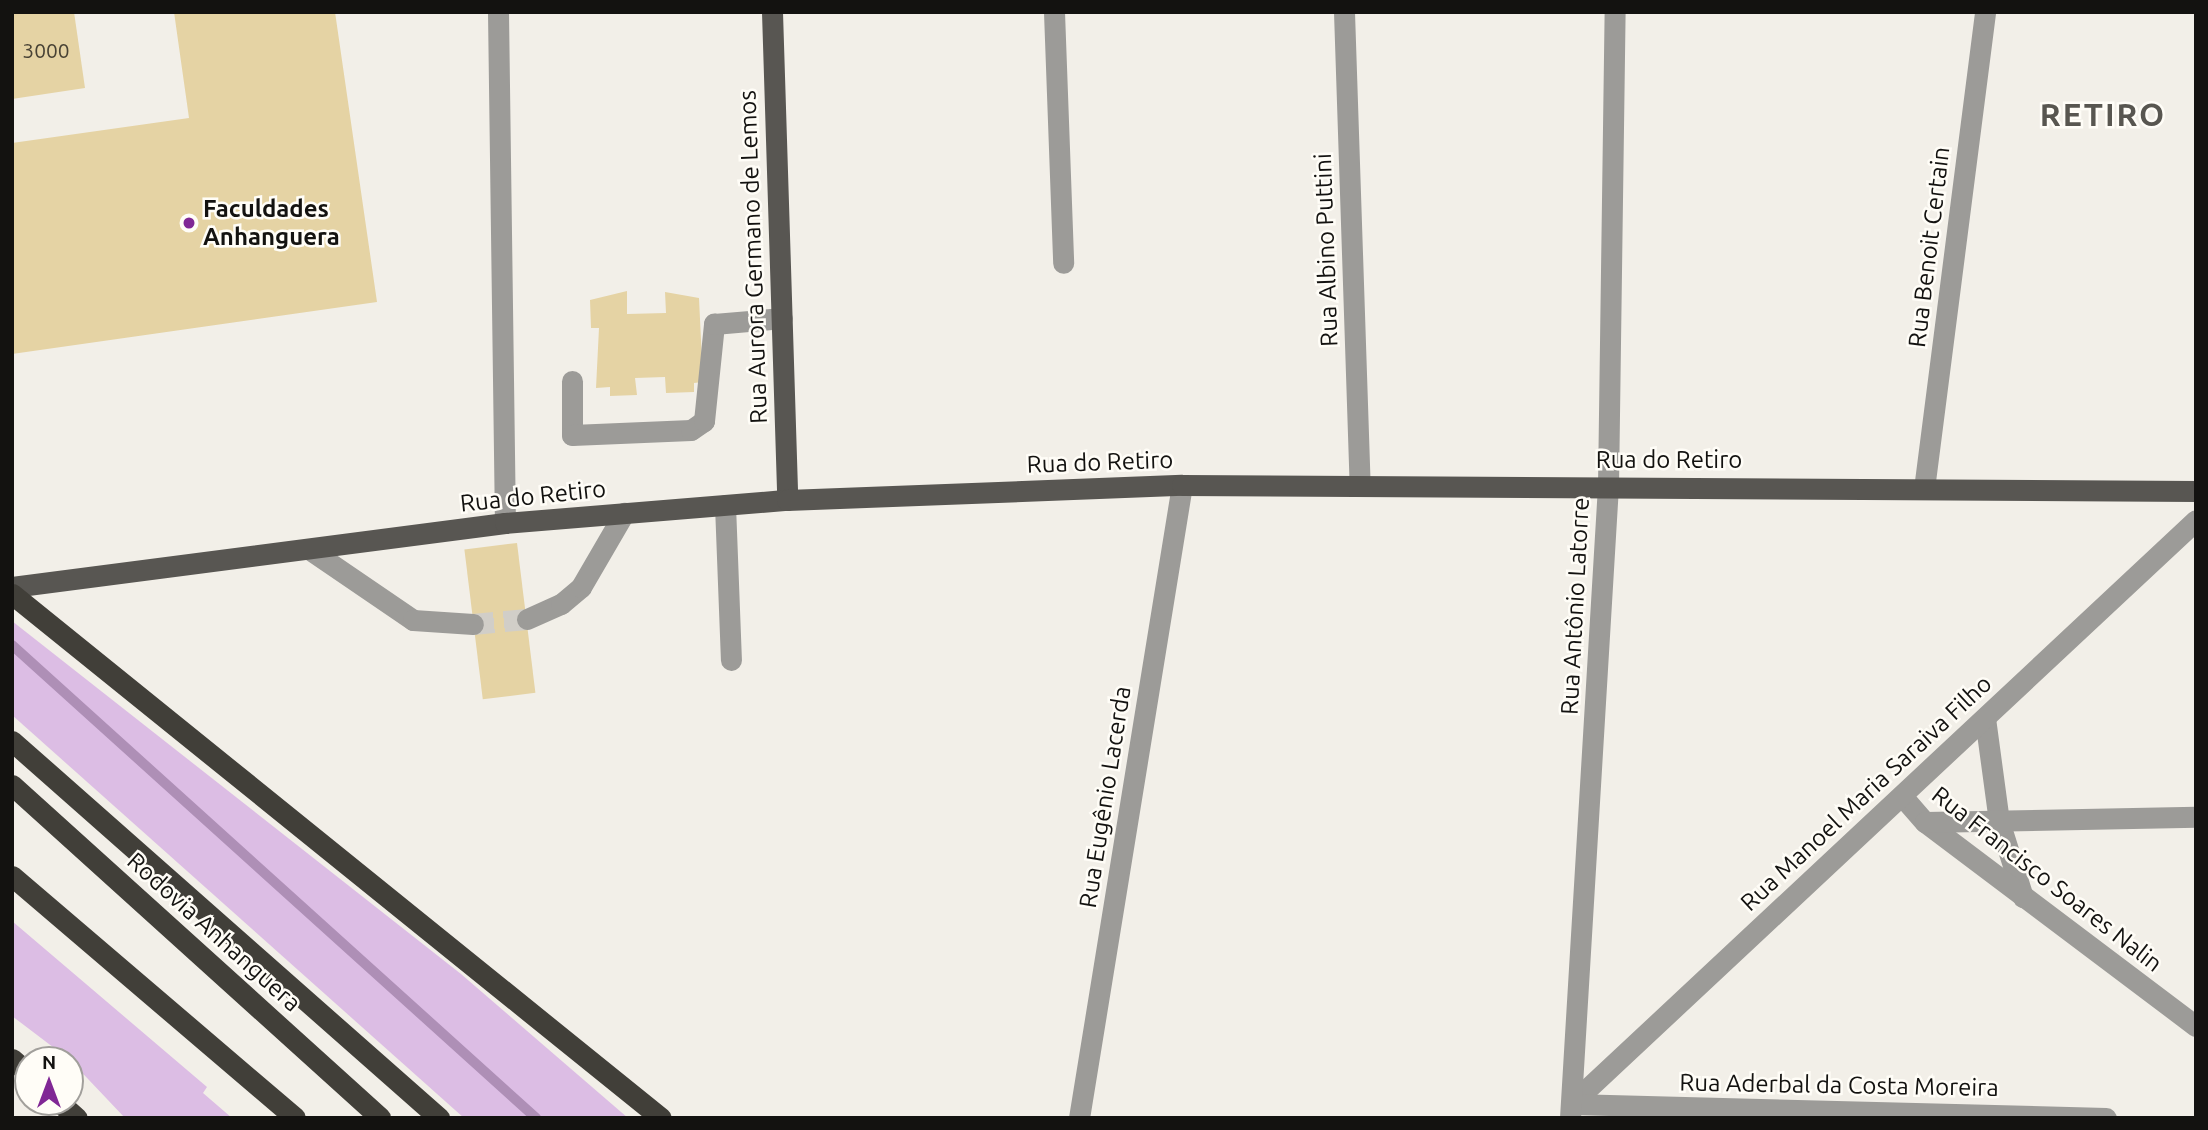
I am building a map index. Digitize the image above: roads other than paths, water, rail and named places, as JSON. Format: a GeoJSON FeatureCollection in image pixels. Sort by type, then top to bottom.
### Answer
{"type":"FeatureCollection","features":[{"type":"Feature","properties":{"kind":"highway"},"geometry":{"type":"LineString","coordinates":[[12,594],[661,1118]]}},
{"type":"Feature","properties":{"kind":"highway"},"geometry":{"type":"LineString","coordinates":[[12,741],[439,1118]]}},
{"type":"Feature","properties":{"kind":"highway","name":"Rodovia Anhanguera"},"geometry":{"type":"LineString","coordinates":[[12,785],[380,1118]]}},
{"type":"Feature","properties":{"kind":"highway"},"geometry":{"type":"LineString","coordinates":[[12,876],[295,1118]]}},
{"type":"Feature","properties":{"kind":"main road","name":"Rua Aurora Germano de Lemos"},"geometry":{"type":"LineString","coordinates":[[772,12],[787,500]]}},
{"type":"Feature","properties":{"kind":"main road","name":"Rua do Retiro"},"geometry":{"type":"LineString","coordinates":[[12,587],[505,523],[787,500],[1182,485],[2196,491]]}},
{"type":"Feature","properties":{"kind":"street"},"geometry":{"type":"LineString","coordinates":[[498,12],[505,523]]}},
{"type":"Feature","properties":{"kind":"street"},"geometry":{"type":"LineString","coordinates":[[1054,12],[1063,263]]}},
{"type":"Feature","properties":{"kind":"street","name":"Rua Albino Puttini"},"geometry":{"type":"LineString","coordinates":[[1343,12],[1360,485]]}},
{"type":"Feature","properties":{"kind":"street","name":"Rua Antônio Latorre"},"geometry":{"type":"LineString","coordinates":[[1570,1111],[1608,486],[1615,12]]}},
{"type":"Feature","properties":{"kind":"street","name":"Rua Benoit Certain"},"geometry":{"type":"LineString","coordinates":[[1924,489],[1985,12]]}},
{"type":"Feature","properties":{"kind":"street"},"geometry":{"type":"LineString","coordinates":[[572,380],[572,435],[691,430],[704,421],[714,324],[782,318]]}},
{"type":"Feature","properties":{"kind":"street","name":"Rua Eugênio Lacerda"},"geometry":{"type":"LineString","coordinates":[[1079,1118],[1182,485]]}},
{"type":"Feature","properties":{"kind":"street"},"geometry":{"type":"LineString","coordinates":[[725,505],[731,660]]}},
{"type":"Feature","properties":{"kind":"street"},"geometry":{"type":"LineString","coordinates":[[527,619],[561,604],[580,587],[624,513]]}},
{"type":"Feature","properties":{"kind":"street","name":"Rua Manoel Maria Saraiva Filho"},"geometry":{"type":"LineString","coordinates":[[1570,1111],[2196,520]]}},
{"type":"Feature","properties":{"kind":"street"},"geometry":{"type":"LineString","coordinates":[[309,549],[413,620],[473,624]]}},
{"type":"Feature","properties":{"kind":"street"},"geometry":{"type":"LineString","coordinates":[[1985,718],[1998,821],[2023,897]]}},
{"type":"Feature","properties":{"kind":"street","name":"Rua Francisco Soares Nalin"},"geometry":{"type":"LineString","coordinates":[[1902,796],[1925,822],[2196,1026]]}},
{"type":"Feature","properties":{"kind":"street"},"geometry":{"type":"LineString","coordinates":[[1925,822],[2196,817]]}},
{"type":"Feature","properties":{"kind":"street","name":"Rua Aderbal da Costa Moreira"},"geometry":{"type":"LineString","coordinates":[[1570,1111],[2106,1118]]}},
{"type":"Feature","properties":{"kind":"waterway"},"geometry":{"type":"LineString","coordinates":[[12,645],[536,1118]]}},
{"type":"Feature","properties":{"kind":"tunnel"},"geometry":{"type":"LineString","coordinates":[[473,624],[527,619]]}},
{"type":"Feature","properties":{"kind":"place","name":"Faculdades Anhanguera"},"geometry":{"type":"Point","coordinates":[189,223]}},
{"type":"Feature","properties":{"kind":"district","name":"RETIRO"},"geometry":{"type":"Point","coordinates":[2103,114]}}]}
